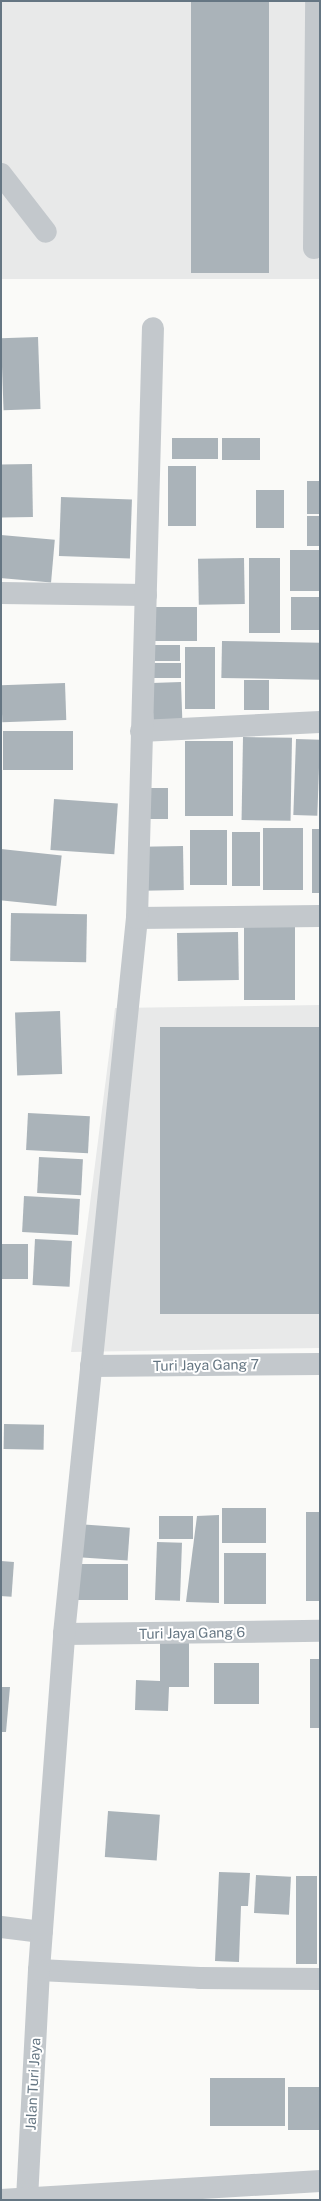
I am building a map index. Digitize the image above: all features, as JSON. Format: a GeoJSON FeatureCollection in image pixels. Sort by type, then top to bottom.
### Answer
{"type":"FeatureCollection","features":[{"type":"Feature","properties":{"kind":"street"},"geometry":{"type":"LineString","coordinates":[[314,248],[317,154],[316,1]]}},
{"type":"Feature","properties":{"kind":"street"},"geometry":{"type":"LineString","coordinates":[[1,174],[46,232]]}},
{"type":"Feature","properties":{"kind":"street","name":"Jalan Turi Jaya"},"geometry":{"type":"LineString","coordinates":[[27,2199],[39,1970],[64,1634],[137,918],[153,328]]}},
{"type":"Feature","properties":{"kind":"street"},"geometry":{"type":"LineString","coordinates":[[1,592],[146,595]]}},
{"type":"Feature","properties":{"kind":"street"},"geometry":{"type":"LineString","coordinates":[[141,731],[320,722]]}},
{"type":"Feature","properties":{"kind":"street"},"geometry":{"type":"LineString","coordinates":[[137,918],[320,916]]}},
{"type":"Feature","properties":{"kind":"street","name":"Turi Jaya Gang 7"},"geometry":{"type":"LineString","coordinates":[[91,1366],[320,1364]]}},
{"type":"Feature","properties":{"kind":"street","name":"Turi Jaya Gang 6"},"geometry":{"type":"LineString","coordinates":[[64,1634],[320,1631]]}},
{"type":"Feature","properties":{"kind":"street"},"geometry":{"type":"LineString","coordinates":[[1,1927],[42,1932]]}},
{"type":"Feature","properties":{"kind":"street"},"geometry":{"type":"LineString","coordinates":[[39,1970],[200,1978],[320,1979]]}},
{"type":"Feature","properties":{"kind":"street"},"geometry":{"type":"LineString","coordinates":[[1,2200],[320,2182]]}},
{"type":"Feature","properties":{"kind":"shaded area"},"geometry":{"type":"Polygon","coordinates":[[[1,1],[320,1],[320,279],[1,279],[1,1]]]}},
{"type":"Feature","properties":{"kind":"shaded area"},"geometry":{"type":"Polygon","coordinates":[[[320,1005],[320,1348],[71,1352],[115,1008],[320,1005]]]}},
{"type":"Feature","properties":{"kind":"building"},"geometry":{"type":"Polygon","coordinates":[[[191,1],[269,1],[269,273],[191,273],[191,1]]]}},
{"type":"Feature","properties":{"kind":"building"},"geometry":{"type":"Polygon","coordinates":[[[38,337],[41,409],[4,410],[1,338],[38,337]]]}},
{"type":"Feature","properties":{"kind":"building"},"geometry":{"type":"Polygon","coordinates":[[[172,438],[218,438],[218,459],[172,459],[172,438]]]}},
{"type":"Feature","properties":{"kind":"building"},"geometry":{"type":"Polygon","coordinates":[[[222,438],[260,438],[260,460],[222,460],[222,438]]]}},
{"type":"Feature","properties":{"kind":"building"},"geometry":{"type":"Polygon","coordinates":[[[32,464],[33,517],[2,518],[1,465],[32,464]]]}},
{"type":"Feature","properties":{"kind":"building"},"geometry":{"type":"Polygon","coordinates":[[[168,466],[196,466],[196,526],[168,526],[168,466]]]}},
{"type":"Feature","properties":{"kind":"building"},"geometry":{"type":"Polygon","coordinates":[[[307,481],[320,481],[320,514],[307,514],[307,481]]]}},
{"type":"Feature","properties":{"kind":"building"},"geometry":{"type":"Polygon","coordinates":[[[256,490],[284,490],[284,528],[256,528],[256,490]]]}},
{"type":"Feature","properties":{"kind":"building"},"geometry":{"type":"Polygon","coordinates":[[[61,497],[132,499],[130,558],[59,556],[61,497]]]}},
{"type":"Feature","properties":{"kind":"building"},"geometry":{"type":"Polygon","coordinates":[[[307,516],[320,516],[320,546],[307,546],[307,516]]]}},
{"type":"Feature","properties":{"kind":"building"},"geometry":{"type":"Polygon","coordinates":[[[1,535],[55,540],[51,583],[1,578],[1,535]]]}},
{"type":"Feature","properties":{"kind":"building"},"geometry":{"type":"Polygon","coordinates":[[[290,550],[320,550],[320,591],[290,591],[290,550]]]}},
{"type":"Feature","properties":{"kind":"building"},"geometry":{"type":"Polygon","coordinates":[[[244,558],[245,604],[199,605],[198,559],[244,558]]]}},
{"type":"Feature","properties":{"kind":"building"},"geometry":{"type":"Polygon","coordinates":[[[249,558],[280,558],[280,633],[249,633],[249,558]]]}},
{"type":"Feature","properties":{"kind":"building"},"geometry":{"type":"Polygon","coordinates":[[[291,597],[320,597],[320,630],[291,630],[291,597]]]}},
{"type":"Feature","properties":{"kind":"building"},"geometry":{"type":"Polygon","coordinates":[[[152,607],[197,607],[197,641],[152,641],[152,607]]]}},
{"type":"Feature","properties":{"kind":"building"},"geometry":{"type":"Polygon","coordinates":[[[222,641],[320,643],[319,680],[221,678],[222,641]]]}},
{"type":"Feature","properties":{"kind":"building"},"geometry":{"type":"Polygon","coordinates":[[[152,645],[180,645],[180,661],[152,661],[152,645]]]}},
{"type":"Feature","properties":{"kind":"building"},"geometry":{"type":"Polygon","coordinates":[[[185,647],[215,647],[215,709],[185,709],[185,647]]]}},
{"type":"Feature","properties":{"kind":"building"},"geometry":{"type":"Polygon","coordinates":[[[152,663],[181,663],[181,678],[152,678],[152,663]]]}},
{"type":"Feature","properties":{"kind":"building"},"geometry":{"type":"Polygon","coordinates":[[[244,680],[269,680],[269,710],[244,710],[244,680]]]}},
{"type":"Feature","properties":{"kind":"building"},"geometry":{"type":"Polygon","coordinates":[[[181,682],[182,720],[153,721],[152,683],[181,682]]]}},
{"type":"Feature","properties":{"kind":"building"},"geometry":{"type":"Polygon","coordinates":[[[65,683],[66,720],[2,722],[1,685],[65,683]]]}},
{"type":"Feature","properties":{"kind":"building"},"geometry":{"type":"Polygon","coordinates":[[[3,731],[73,731],[73,770],[3,770],[3,731]]]}},
{"type":"Feature","properties":{"kind":"building"},"geometry":{"type":"Polygon","coordinates":[[[243,737],[292,738],[291,821],[242,820],[243,737]]]}},
{"type":"Feature","properties":{"kind":"building"},"geometry":{"type":"Polygon","coordinates":[[[296,739],[320,740],[317,816],[293,815],[296,739]]]}},
{"type":"Feature","properties":{"kind":"building"},"geometry":{"type":"Polygon","coordinates":[[[185,741],[233,741],[233,816],[185,816],[185,741]]]}},
{"type":"Feature","properties":{"kind":"building"},"geometry":{"type":"Polygon","coordinates":[[[143,788],[168,788],[168,819],[143,819],[143,788]]]}},
{"type":"Feature","properties":{"kind":"building"},"geometry":{"type":"Polygon","coordinates":[[[54,799],[118,803],[114,854],[50,850],[54,799]]]}},
{"type":"Feature","properties":{"kind":"building"},"geometry":{"type":"Polygon","coordinates":[[[263,828],[303,828],[303,890],[263,890],[263,828]]]}},
{"type":"Feature","properties":{"kind":"building"},"geometry":{"type":"Polygon","coordinates":[[[312,829],[320,829],[320,893],[312,893],[312,829]]]}},
{"type":"Feature","properties":{"kind":"building"},"geometry":{"type":"Polygon","coordinates":[[[190,830],[227,830],[227,885],[190,885],[190,830]]]}},
{"type":"Feature","properties":{"kind":"building"},"geometry":{"type":"Polygon","coordinates":[[[232,832],[260,832],[260,886],[232,886],[232,832]]]}},
{"type":"Feature","properties":{"kind":"building"},"geometry":{"type":"Polygon","coordinates":[[[183,846],[184,890],[143,891],[142,847],[183,846]]]}},
{"type":"Feature","properties":{"kind":"building"},"geometry":{"type":"Polygon","coordinates":[[[1,849],[62,855],[56,906],[1,900],[1,849]]]}},
{"type":"Feature","properties":{"kind":"building"},"geometry":{"type":"Polygon","coordinates":[[[11,913],[87,914],[86,962],[10,961],[11,913]]]}},
{"type":"Feature","properties":{"kind":"building"},"geometry":{"type":"Polygon","coordinates":[[[244,923],[295,923],[295,1000],[244,1000],[244,923]]]}},
{"type":"Feature","properties":{"kind":"building"},"geometry":{"type":"Polygon","coordinates":[[[238,932],[239,980],[178,981],[177,933],[238,932]]]}},
{"type":"Feature","properties":{"kind":"building"},"geometry":{"type":"Polygon","coordinates":[[[60,1011],[62,1074],[17,1076],[15,1013],[60,1011]]]}},
{"type":"Feature","properties":{"kind":"building"},"geometry":{"type":"Polygon","coordinates":[[[160,1027],[320,1027],[320,1314],[160,1314],[160,1027]]]}},
{"type":"Feature","properties":{"kind":"building"},"geometry":{"type":"Polygon","coordinates":[[[28,1113],[90,1116],[88,1153],[26,1150],[28,1113]]]}},
{"type":"Feature","properties":{"kind":"building"},"geometry":{"type":"Polygon","coordinates":[[[39,1157],[83,1159],[81,1195],[37,1193],[39,1157]]]}},
{"type":"Feature","properties":{"kind":"building"},"geometry":{"type":"Polygon","coordinates":[[[24,1196],[80,1199],[78,1235],[22,1232],[24,1196]]]}},
{"type":"Feature","properties":{"kind":"building"},"geometry":{"type":"Polygon","coordinates":[[[35,1239],[72,1241],[70,1287],[33,1285],[35,1239]]]}},
{"type":"Feature","properties":{"kind":"building"},"geometry":{"type":"Polygon","coordinates":[[[1,1244],[28,1244],[28,1279],[1,1279],[1,1244]]]}},
{"type":"Feature","properties":{"kind":"building"},"geometry":{"type":"Polygon","coordinates":[[[4,1424],[44,1425],[44,1450],[4,1449],[4,1424]]]}},
{"type":"Feature","properties":{"kind":"building"},"geometry":{"type":"Polygon","coordinates":[[[222,1508],[266,1508],[266,1543],[222,1543],[222,1508]]]}},
{"type":"Feature","properties":{"kind":"building"},"geometry":{"type":"Polygon","coordinates":[[[306,1512],[320,1512],[320,1601],[306,1601],[306,1512]]]}},
{"type":"Feature","properties":{"kind":"building"},"geometry":{"type":"Polygon","coordinates":[[[219,1515],[219,1603],[186,1602],[197,1516],[219,1515]]]}},
{"type":"Feature","properties":{"kind":"building"},"geometry":{"type":"Polygon","coordinates":[[[159,1516],[193,1516],[193,1539],[159,1539],[159,1516]]]}},
{"type":"Feature","properties":{"kind":"building"},"geometry":{"type":"Polygon","coordinates":[[[77,1524],[130,1528],[128,1561],[75,1557],[77,1524]]]}},
{"type":"Feature","properties":{"kind":"building"},"geometry":{"type":"Polygon","coordinates":[[[157,1542],[182,1543],[180,1601],[155,1600],[157,1542]]]}},
{"type":"Feature","properties":{"kind":"building"},"geometry":{"type":"Polygon","coordinates":[[[224,1553],[266,1553],[266,1604],[224,1604],[224,1553]]]}},
{"type":"Feature","properties":{"kind":"building"},"geometry":{"type":"Polygon","coordinates":[[[1,1561],[14,1562],[12,1597],[1,1596],[1,1561]]]}},
{"type":"Feature","properties":{"kind":"building"},"geometry":{"type":"Polygon","coordinates":[[[72,1564],[128,1564],[128,1600],[72,1600],[72,1564]]]}},
{"type":"Feature","properties":{"kind":"building"},"geometry":{"type":"Polygon","coordinates":[[[160,1640],[189,1640],[189,1687],[169,1687],[168,1711],[135,1710],[136,1680],[160,1681],[160,1640]]]}},
{"type":"Feature","properties":{"kind":"building"},"geometry":{"type":"Polygon","coordinates":[[[310,1659],[320,1659],[320,1728],[310,1728],[310,1659]]]}},
{"type":"Feature","properties":{"kind":"building"},"geometry":{"type":"Polygon","coordinates":[[[214,1663],[259,1663],[259,1704],[214,1704],[214,1663]]]}},
{"type":"Feature","properties":{"kind":"building"},"geometry":{"type":"Polygon","coordinates":[[[1,1687],[10,1687],[6,1732],[1,1732],[1,1687]]]}},
{"type":"Feature","properties":{"kind":"building"},"geometry":{"type":"Polygon","coordinates":[[[108,1811],[160,1815],[157,1861],[105,1857],[108,1811]]]}},
{"type":"Feature","properties":{"kind":"building"},"geometry":{"type":"Polygon","coordinates":[[[219,1872],[250,1873],[248,1906],[241,1906],[239,1962],[215,1961],[219,1872]]]}},
{"type":"Feature","properties":{"kind":"building"},"geometry":{"type":"Polygon","coordinates":[[[256,1875],[291,1877],[289,1915],[254,1913],[256,1875]]]}},
{"type":"Feature","properties":{"kind":"building"},"geometry":{"type":"Polygon","coordinates":[[[296,1876],[317,1876],[317,1964],[296,1964],[296,1876]]]}},
{"type":"Feature","properties":{"kind":"building"},"geometry":{"type":"Polygon","coordinates":[[[210,2078],[285,2078],[285,2126],[210,2126],[210,2078]]]}},
{"type":"Feature","properties":{"kind":"building"},"geometry":{"type":"Polygon","coordinates":[[[288,2087],[320,2087],[320,2130],[288,2130],[288,2087]]]}}]}
